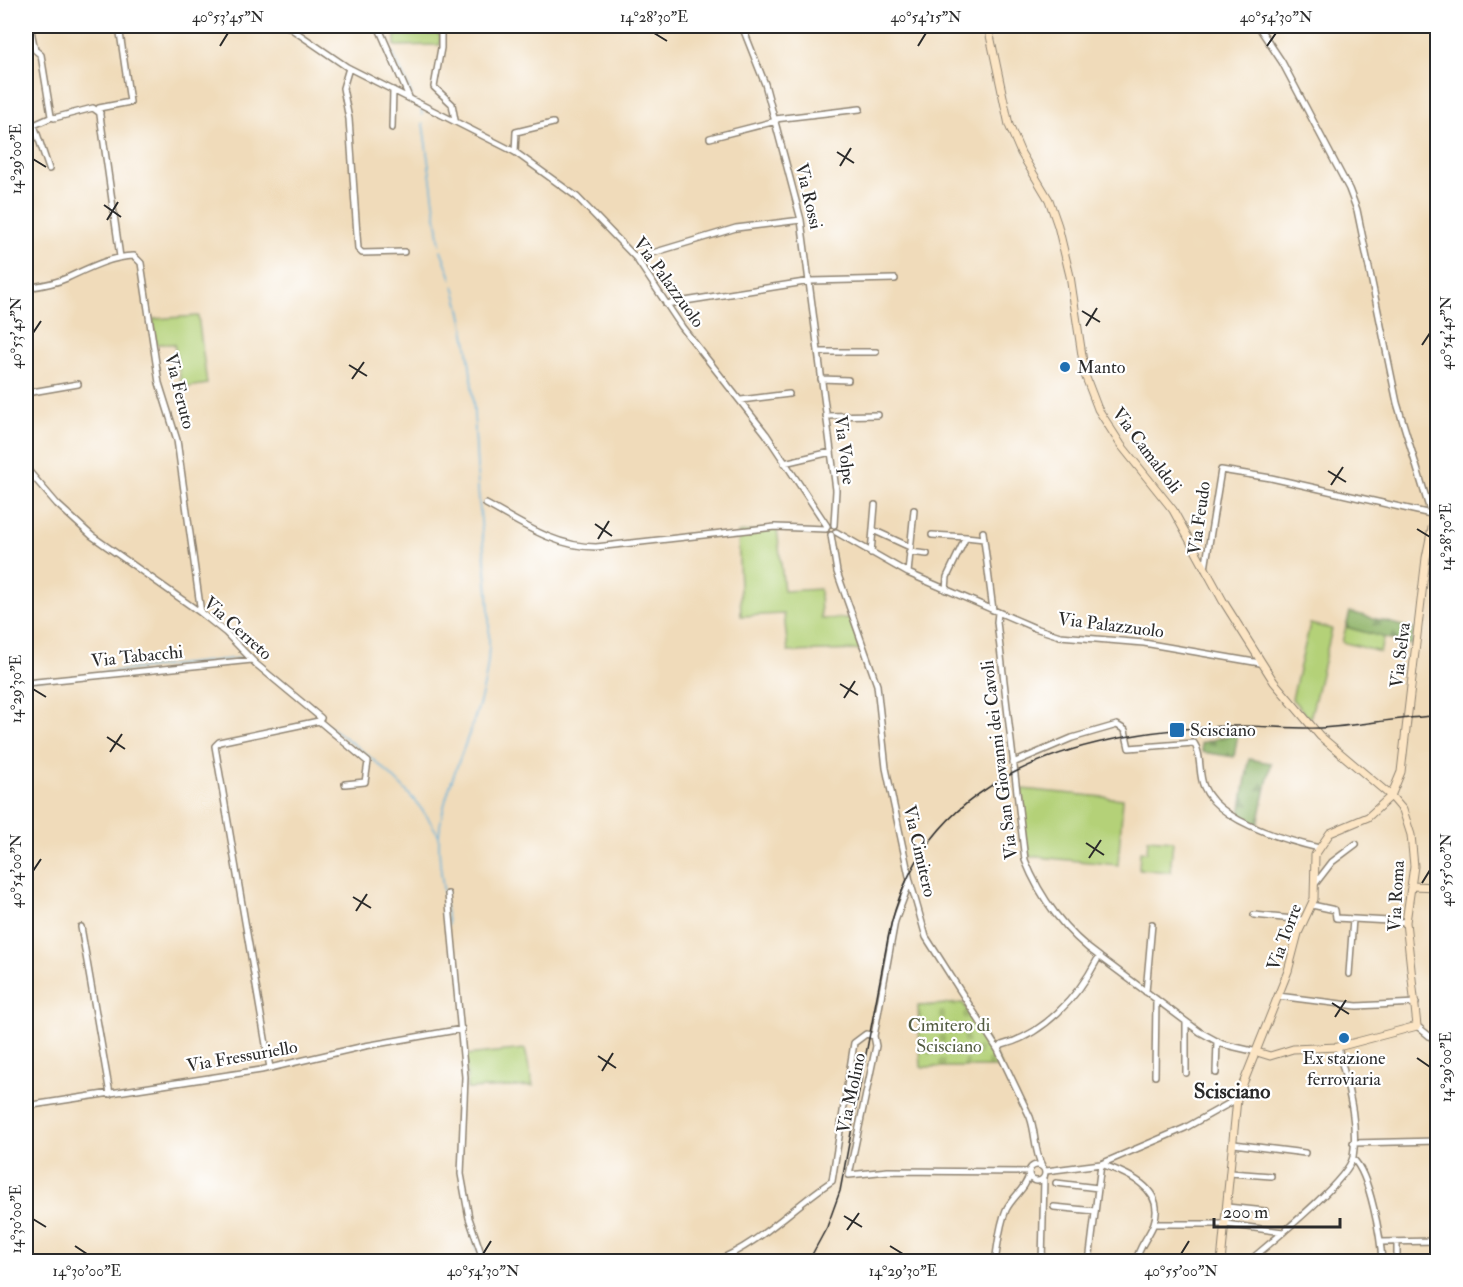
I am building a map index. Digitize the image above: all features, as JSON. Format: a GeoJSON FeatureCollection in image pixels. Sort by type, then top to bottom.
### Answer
{"type":"FeatureCollection","features":[{"type":"Feature","properties":{"kind":"street"},"geometry":{"type":"LineString","coordinates":[[30,26],[35,50],[41,55],[52,117]]}},
{"type":"Feature","properties":{"kind":"street"},"geometry":{"type":"LineString","coordinates":[[26,288],[60,280],[87,267],[120,257],[99,108],[130,102],[119,26]]}},
{"type":"Feature","properties":{"kind":"street","name":"Via Palazzuolo"},"geometry":{"type":"LineString","coordinates":[[287,26],[349,68],[409,96],[515,152],[577,197],[636,258],[682,327],[741,400],[829,526]]}},
{"type":"Feature","properties":{"kind":"street"},"geometry":{"type":"LineString","coordinates":[[378,26],[409,96]]}},
{"type":"Feature","properties":{"kind":"street"},"geometry":{"type":"LineString","coordinates":[[441,26],[441,48],[434,87],[452,104],[455,120]]}},
{"type":"Feature","properties":{"kind":"street"},"geometry":{"type":"LineString","coordinates":[[742,27],[841,26]]}},
{"type":"Feature","properties":{"kind":"street","name":"Via Camaldoli"},"geometry":{"type":"LineString","coordinates":[[988,26],[1009,124],[1021,153],[1049,200],[1058,226],[1089,387],[1106,423],[1173,510],[1260,663],[1320,736],[1391,796]]}},
{"type":"Feature","properties":{"kind":"street"},"geometry":{"type":"LineString","coordinates":[[1258,26],[1287,72],[1349,189],[1357,210],[1397,403],[1435,516]]}},
{"type":"Feature","properties":{"kind":"street","name":"Via Rossi"},"geometry":{"type":"LineString","coordinates":[[742,27],[757,63],[775,120],[801,219],[811,281],[821,379]]}},
{"type":"Feature","properties":{"kind":"street"},"geometry":{"type":"LineString","coordinates":[[349,68],[343,88],[350,118],[358,249],[362,253],[404,252]]}},
{"type":"Feature","properties":{"kind":"street"},"geometry":{"type":"LineString","coordinates":[[392,128],[393,90]]}},
{"type":"Feature","properties":{"kind":"street"},"geometry":{"type":"LineString","coordinates":[[49,169],[34,126],[39,120],[93,108],[100,113]]}},
{"type":"Feature","properties":{"kind":"street"},"geometry":{"type":"LineString","coordinates":[[710,138],[775,120],[860,109]]}},
{"type":"Feature","properties":{"kind":"street"},"geometry":{"type":"LineString","coordinates":[[515,152],[516,132],[553,123]]}},
{"type":"Feature","properties":{"kind":"street"},"geometry":{"type":"LineString","coordinates":[[636,258],[736,228],[801,219]]}},
{"type":"Feature","properties":{"kind":"street","name":"Via Feruto"},"geometry":{"type":"LineString","coordinates":[[120,257],[134,256],[141,263],[159,383],[177,440],[201,613]]}},
{"type":"Feature","properties":{"kind":"street"},"geometry":{"type":"LineString","coordinates":[[666,304],[811,281],[895,279]]}},
{"type":"Feature","properties":{"kind":"street"},"geometry":{"type":"LineString","coordinates":[[818,352],[876,352]]}},
{"type":"Feature","properties":{"kind":"street"},"geometry":{"type":"LineString","coordinates":[[821,379],[848,380]]}},
{"type":"Feature","properties":{"kind":"street","name":"Via Volpe"},"geometry":{"type":"LineString","coordinates":[[821,379],[836,490],[829,526]]}},
{"type":"Feature","properties":{"kind":"street"},"geometry":{"type":"LineString","coordinates":[[26,393],[78,384]]}},
{"type":"Feature","properties":{"kind":"street"},"geometry":{"type":"LineString","coordinates":[[741,400],[789,394]]}},
{"type":"Feature","properties":{"kind":"street"},"geometry":{"type":"LineString","coordinates":[[826,416],[879,415]]}},
{"type":"Feature","properties":{"kind":"street"},"geometry":{"type":"LineString","coordinates":[[784,463],[831,452]]}},
{"type":"Feature","properties":{"kind":"street","name":"Via Cerreto"},"geometry":{"type":"LineString","coordinates":[[26,468],[57,504],[92,536],[226,633],[252,660],[321,718],[318,721],[368,762],[365,782],[345,784]]}},
{"type":"Feature","properties":{"kind":"street","name":"Via Feudo"},"geometry":{"type":"LineString","coordinates":[[1205,569],[1221,470],[1270,478],[1435,516]]}},
{"type":"Feature","properties":{"kind":"street"},"geometry":{"type":"LineString","coordinates":[[486,504],[554,540],[578,547],[596,548],[775,527],[829,526],[834,533]]}},
{"type":"Feature","properties":{"kind":"street"},"geometry":{"type":"LineString","coordinates":[[871,553],[875,505]]}},
{"type":"Feature","properties":{"kind":"street"},"geometry":{"type":"LineString","coordinates":[[908,573],[914,510]]}},
{"type":"Feature","properties":{"kind":"street","name":"Via Selva"},"geometry":{"type":"LineString","coordinates":[[1391,796],[1401,772],[1426,558],[1435,516]]}},
{"type":"Feature","properties":{"kind":"street","name":"Via Cimitero"},"geometry":{"type":"LineString","coordinates":[[829,526],[834,533],[837,572],[877,685],[886,768],[910,881],[926,937],[999,1053],[1032,1123],[1037,1151],[1044,1169]]}},
{"type":"Feature","properties":{"kind":"street"},"geometry":{"type":"LineString","coordinates":[[873,530],[910,550],[927,554]]}},
{"type":"Feature","properties":{"kind":"street","name":"Via Palazzuolo"},"geometry":{"type":"LineString","coordinates":[[834,533],[908,573],[995,612],[1060,636],[1135,642],[1260,663]]}},
{"type":"Feature","properties":{"kind":"street"},"geometry":{"type":"LineString","coordinates":[[932,535],[966,537],[947,577],[946,590]]}},
{"type":"Feature","properties":{"kind":"street","name":"Via San Giovanni dei Cavoli"},"geometry":{"type":"LineString","coordinates":[[966,537],[984,535],[997,622],[1025,860],[1035,886],[1049,907],[1098,960],[1109,964],[1186,1023],[1217,1041],[1257,1052]]}},
{"type":"Feature","properties":{"kind":"street","name":"Via Tabacchi"},"geometry":{"type":"LineString","coordinates":[[26,683],[252,660]]}},
{"type":"Feature","properties":{"kind":"street"},"geometry":{"type":"LineString","coordinates":[[270,1068],[215,746],[219,742],[318,721]]}},
{"type":"Feature","properties":{"kind":"street"},"geometry":{"type":"LineString","coordinates":[[1013,763],[1072,738],[1117,725],[1125,729],[1130,748],[1194,743],[1201,780],[1216,804],[1279,838],[1319,848],[1330,833],[1368,817],[1391,796]]}},
{"type":"Feature","properties":{"kind":"street","name":"Via Roma"},"geometry":{"type":"LineString","coordinates":[[1391,796],[1402,810],[1411,835],[1414,866],[1407,922],[1418,1026]]}},
{"type":"Feature","properties":{"kind":"street"},"geometry":{"type":"LineString","coordinates":[[1315,884],[1332,862],[1356,844]]}},
{"type":"Feature","properties":{"kind":"street","name":"Via Torre"},"geometry":{"type":"LineString","coordinates":[[1221,1262],[1237,1098],[1278,996],[1303,920],[1312,904],[1315,884],[1313,860],[1319,848]]}},
{"type":"Feature","properties":{"kind":"street"},"geometry":{"type":"LineString","coordinates":[[874,1036],[895,921],[910,881]]}},
{"type":"Feature","properties":{"kind":"street"},"geometry":{"type":"LineString","coordinates":[[1412,886],[1437,887]]}},
{"type":"Feature","properties":{"kind":"street"},"geometry":{"type":"LineString","coordinates":[[448,894],[462,1029],[465,1118],[461,1174],[469,1218],[484,1262]]}},
{"type":"Feature","properties":{"kind":"street"},"geometry":{"type":"LineString","coordinates":[[1312,904],[1335,910],[1336,918],[1407,922]]}},
{"type":"Feature","properties":{"kind":"street"},"geometry":{"type":"LineString","coordinates":[[1254,915],[1303,920]]}},
{"type":"Feature","properties":{"kind":"street"},"geometry":{"type":"LineString","coordinates":[[1349,974],[1353,919]]}},
{"type":"Feature","properties":{"kind":"street"},"geometry":{"type":"LineString","coordinates":[[1146,992],[1152,924]]}},
{"type":"Feature","properties":{"kind":"street"},"geometry":{"type":"LineString","coordinates":[[81,927],[110,1094]]}},
{"type":"Feature","properties":{"kind":"street"},"geometry":{"type":"LineString","coordinates":[[999,1053],[1008,1044],[1054,1018],[1098,960]]}},
{"type":"Feature","properties":{"kind":"street"},"geometry":{"type":"LineString","coordinates":[[1278,996],[1357,1006],[1416,1003]]}},
{"type":"Feature","properties":{"kind":"street"},"geometry":{"type":"LineString","coordinates":[[1155,1076],[1156,999]]}},
{"type":"Feature","properties":{"kind":"street"},"geometry":{"type":"LineString","coordinates":[[1186,1023],[1186,1073]]}},
{"type":"Feature","properties":{"kind":"street"},"geometry":{"type":"LineString","coordinates":[[1257,1052],[1270,1056],[1293,1049],[1338,1047],[1418,1026],[1437,1043]]}},
{"type":"Feature","properties":{"kind":"street","name":"Via Fressuriello"},"geometry":{"type":"LineString","coordinates":[[26,1106],[270,1068],[365,1046],[462,1029]]}},
{"type":"Feature","properties":{"kind":"street","name":"Via Molino"},"geometry":{"type":"LineString","coordinates":[[713,1262],[728,1259],[832,1181],[854,1043],[863,1035],[874,1036],[876,1046],[849,1175],[888,1171],[1030,1171]]}},
{"type":"Feature","properties":{"kind":"street"},"geometry":{"type":"LineString","coordinates":[[990,1039],[1008,1044]]}},
{"type":"Feature","properties":{"kind":"street"},"geometry":{"type":"LineString","coordinates":[[1216,1073],[1217,1041]]}},
{"type":"Feature","properties":{"kind":"street"},"geometry":{"type":"LineString","coordinates":[[1338,1047],[1351,1107],[1353,1159],[1367,1188],[1381,1242],[1382,1262]]}},
{"type":"Feature","properties":{"kind":"street"},"geometry":{"type":"LineString","coordinates":[[1030,1171],[1101,1164],[1185,1128],[1237,1098]]}},
{"type":"Feature","properties":{"kind":"street"},"geometry":{"type":"LineString","coordinates":[[1353,1143],[1437,1141]]}},
{"type":"Feature","properties":{"kind":"street"},"geometry":{"type":"LineString","coordinates":[[1234,1144],[1305,1153]]}},
{"type":"Feature","properties":{"kind":"street"},"geometry":{"type":"LineString","coordinates":[[995,1262],[1004,1214],[1027,1182],[1037,1151]]}},
{"type":"Feature","properties":{"kind":"street"},"geometry":{"type":"LineString","coordinates":[[1248,1262],[1314,1204],[1353,1159]]}},
{"type":"Feature","properties":{"kind":"street"},"geometry":{"type":"LineString","coordinates":[[1089,1262],[1101,1164]]}},
{"type":"Feature","properties":{"kind":"street"},"geometry":{"type":"LineString","coordinates":[[1101,1164],[1129,1174],[1147,1188],[1155,1209],[1154,1224],[1140,1249],[1136,1262]]}},
{"type":"Feature","properties":{"kind":"street"},"geometry":{"type":"LineString","coordinates":[[1042,1262],[1044,1169]]}},
{"type":"Feature","properties":{"kind":"street"},"geometry":{"type":"LineString","coordinates":[[1030,1171],[1043,1190]]}},
{"type":"Feature","properties":{"kind":"street"},"geometry":{"type":"LineString","coordinates":[[1230,1173],[1271,1176]]}},
{"type":"Feature","properties":{"kind":"street"},"geometry":{"type":"LineString","coordinates":[[1018,1192],[1034,1180],[1044,1178]]}},
{"type":"Feature","properties":{"kind":"street"},"geometry":{"type":"LineString","coordinates":[[1056,1183],[1098,1188]]}},
{"type":"Feature","properties":{"kind":"street"},"geometry":{"type":"LineString","coordinates":[[1054,1207],[1095,1211]]}},
{"type":"Feature","properties":{"kind":"street"},"geometry":{"type":"LineString","coordinates":[[1227,1207],[1265,1211]]}},
{"type":"Feature","properties":{"kind":"street"},"geometry":{"type":"LineString","coordinates":[[1154,1224],[1226,1224],[1282,1232]]}},
{"type":"Feature","properties":{"kind":"street"},"geometry":{"type":"LineString","coordinates":[[1381,1242],[1437,1241]]}},
{"type":"Feature","properties":{"kind":"street"},"geometry":{"type":"LineString","coordinates":[[1397,1242],[1397,1262]]}},
{"type":"Feature","properties":{"kind":"green space"},"geometry":{"type":"Polygon","coordinates":[[[440,34],[440,45],[395,46],[395,35],[440,34]]]}},
{"type":"Feature","properties":{"kind":"green space"},"geometry":{"type":"Polygon","coordinates":[[[198,316],[207,384],[182,388],[174,344],[156,344],[153,319],[198,316]]]}},
{"type":"Feature","properties":{"kind":"green space"},"geometry":{"type":"Polygon","coordinates":[[[777,528],[784,591],[820,589],[821,619],[849,618],[862,650],[788,652],[784,614],[741,616],[738,533],[777,528]]]}},
{"type":"Feature","properties":{"kind":"green space"},"geometry":{"type":"Polygon","coordinates":[[[1350,612],[1414,629],[1412,645],[1346,627],[1350,612]]]}},
{"type":"Feature","properties":{"kind":"green space"},"geometry":{"type":"Polygon","coordinates":[[[1310,624],[1332,629],[1310,719],[1292,699],[1310,624]]]}},
{"type":"Feature","properties":{"kind":"green space"},"geometry":{"type":"Polygon","coordinates":[[[1346,627],[1384,637],[1380,652],[1342,642],[1346,627]]]}},
{"type":"Feature","properties":{"kind":"green space"},"geometry":{"type":"Polygon","coordinates":[[[1238,733],[1234,757],[1202,752],[1201,743],[1238,733]]]}},
{"type":"Feature","properties":{"kind":"green space"},"geometry":{"type":"Polygon","coordinates":[[[1249,759],[1271,763],[1258,825],[1240,815],[1249,759]]]}},
{"type":"Feature","properties":{"kind":"green space"},"geometry":{"type":"Polygon","coordinates":[[[1022,789],[1123,799],[1118,865],[1029,856],[1024,830],[1022,789]]]}},
{"type":"Feature","properties":{"kind":"green space"},"geometry":{"type":"Polygon","coordinates":[[[1148,839],[1173,841],[1170,872],[1139,869],[1140,851],[1147,852],[1148,839]]]}},
{"type":"Feature","properties":{"kind":"green space","name":"Cimitero di Scisciano"},"geometry":{"type":"Polygon","coordinates":[[[963,1003],[1002,1067],[921,1067],[918,1006],[963,1003]]]}},
{"type":"Feature","properties":{"kind":"green space"},"geometry":{"type":"Polygon","coordinates":[[[525,1049],[533,1086],[467,1089],[466,1055],[525,1049]]]}},
{"type":"Feature","properties":{"kind":"waterway"},"geometry":{"type":"LineString","coordinates":[[382,26],[390,47]]}},
{"type":"Feature","properties":{"kind":"waterway"},"geometry":{"type":"LineString","coordinates":[[392,52],[412,95]]}},
{"type":"Feature","properties":{"kind":"waterway"},"geometry":{"type":"LineString","coordinates":[[421,107],[422,115]]}},
{"type":"Feature","properties":{"kind":"waterway"},"geometry":{"type":"LineString","coordinates":[[423,124],[440,244]]}},
{"type":"Feature","properties":{"kind":"waterway"},"geometry":{"type":"LineString","coordinates":[[441,250],[452,280]]}},
{"type":"Feature","properties":{"kind":"waterway"},"geometry":{"type":"LineString","coordinates":[[448,925],[440,863],[440,826],[444,805],[480,702],[488,660],[489,638],[488,595],[478,488],[472,386],[466,336],[454,286]]}},
{"type":"Feature","properties":{"kind":"waterway"},"geometry":{"type":"LineString","coordinates":[[101,673],[241,658]]}},
{"type":"Feature","properties":{"kind":"waterway"},"geometry":{"type":"LineString","coordinates":[[26,680],[51,678]]}},
{"type":"Feature","properties":{"kind":"waterway"},"geometry":{"type":"LineString","coordinates":[[327,725],[359,748],[403,787],[438,834]]}},
{"type":"Feature","properties":{"kind":"waterway"},"geometry":{"type":"LineString","coordinates":[[470,1228],[479,1254]]}},
{"type":"Feature","properties":{"kind":"railway"},"geometry":{"type":"LineString","coordinates":[[808,1262],[827,1227],[840,1191],[888,938],[906,881],[934,836],[971,800],[1015,772],[1065,752],[1118,738],[1173,730],[1228,726],[1320,728],[1438,716]]}},
{"type":"Feature","properties":{"kind":"place","name":"Manto"},"geometry":{"type":"Point","coordinates":[1065,367]}},
{"type":"Feature","properties":{"kind":"place","name":"Scisciano"},"geometry":{"type":"Point","coordinates":[1177,730]}},
{"type":"Feature","properties":{"kind":"place","name":"Ex stazione ferroviaria"},"geometry":{"type":"Point","coordinates":[1344,1038]}},
{"type":"Feature","properties":{"kind":"district","name":"Scisciano"},"geometry":{"type":"Point","coordinates":[1232,1091]}}]}
